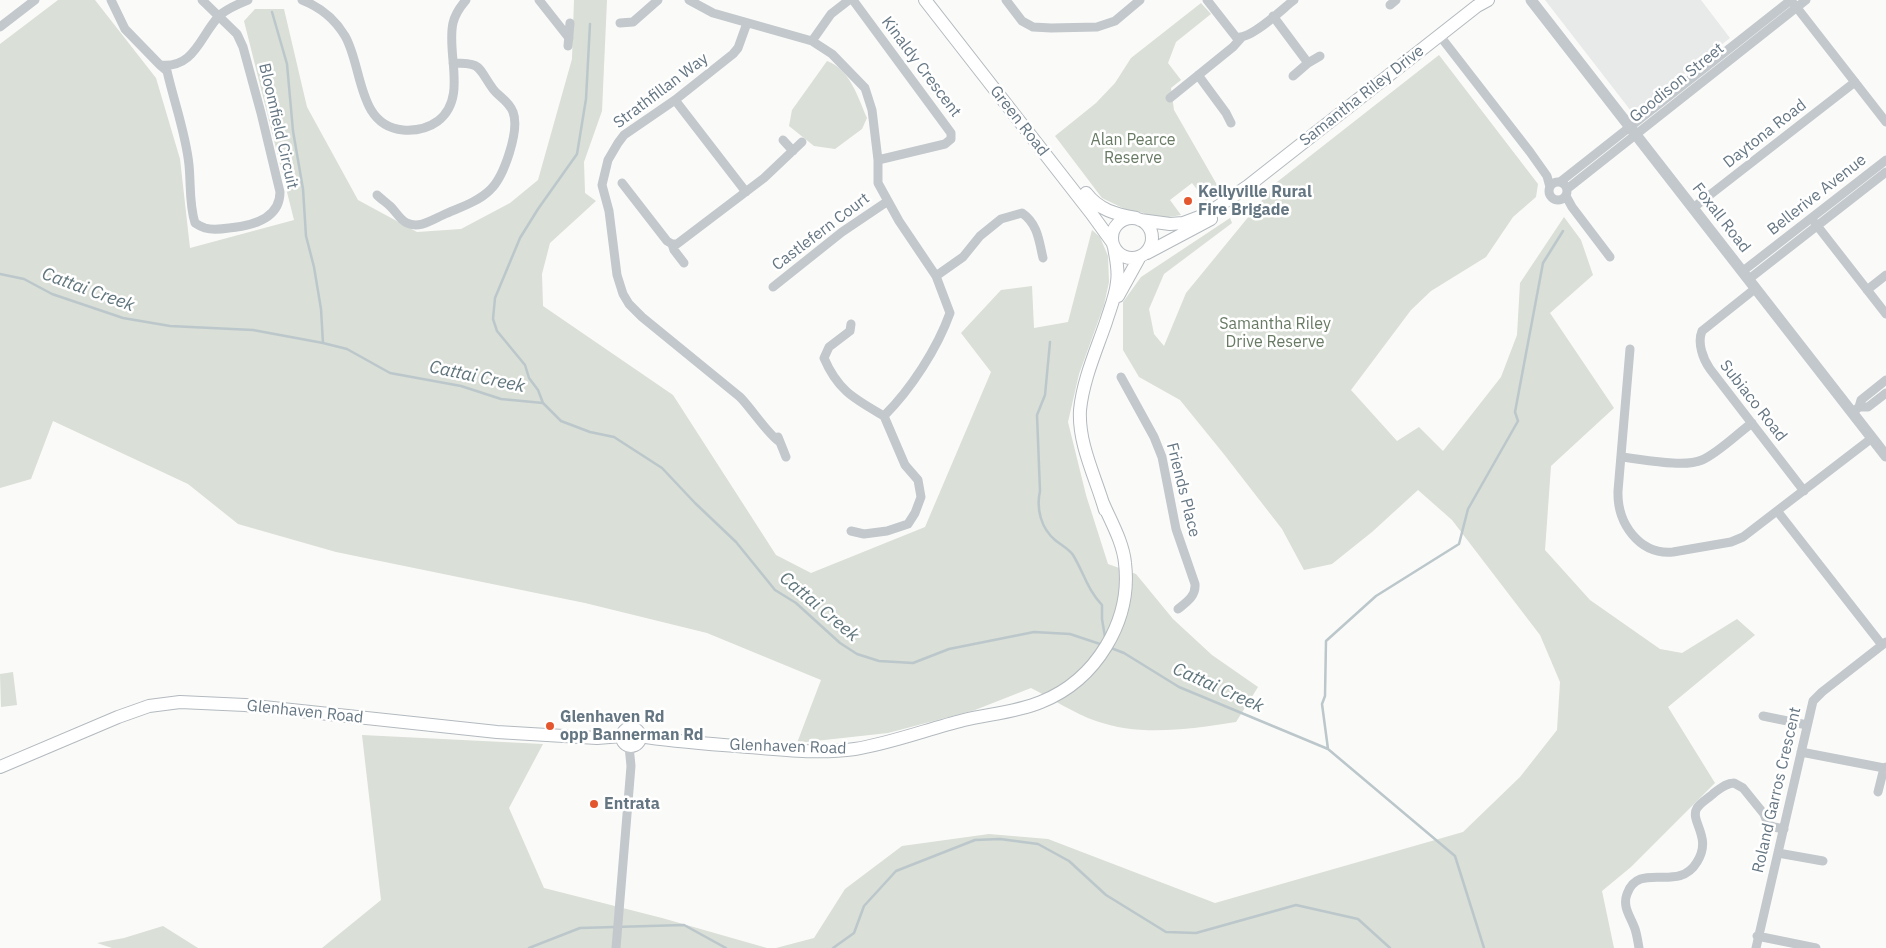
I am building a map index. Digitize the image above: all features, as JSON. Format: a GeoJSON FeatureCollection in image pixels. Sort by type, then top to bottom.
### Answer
{"type":"FeatureCollection","features":[{"type":"Feature","properties":{"kind":"main road","name":"Green Road"},"geometry":{"type":"LineString","coordinates":[[925,0],[1113,245]]}},
{"type":"Feature","properties":{"kind":"main road","name":"Green Road"},"geometry":{"type":"LineString","coordinates":[[935,0],[1092,201],[1108,212],[1138,219]]}},
{"type":"Feature","properties":{"kind":"main road","name":"Samantha Riley Drive"},"geometry":{"type":"LineString","coordinates":[[1138,219],[1170,224],[1195,219],[1207,214],[1248,186],[1440,36],[1479,3],[1488,0]]}},
{"type":"Feature","properties":{"kind":"main road","name":"Samantha Riley Drive"},"geometry":{"type":"LineString","coordinates":[[1143,255],[1208,221],[1234,201],[1248,186]]}},
{"type":"Feature","properties":{"kind":"main road"},"geometry":{"type":"LineString","coordinates":[[1129,218],[1138,219],[1148,225],[1152,235],[1151,247],[1143,255],[1132,259],[1124,257],[1118,253],[1113,245],[1112,235],[1118,224],[1129,218]]}},
{"type":"Feature","properties":{"kind":"main road","name":"Glenhaven Road"},"geometry":{"type":"LineString","coordinates":[[0,767],[118,717],[149,706],[180,702],[245,705],[497,732],[626,741],[625,730],[632,728],[637,730],[640,736],[777,749],[832,751],[855,749],[886,742],[993,714],[1040,695],[1061,684],[1094,658],[1116,631],[1118,608],[1126,584],[1122,547],[1103,503],[1085,447],[1080,410],[1089,370],[1112,306],[1118,283],[1113,245]]}},
{"type":"Feature","properties":{"kind":"main road","name":"Glenhaven Road"},"geometry":{"type":"LineString","coordinates":[[1112,306],[1143,255]]}},
{"type":"Feature","properties":{"kind":"street"},"geometry":{"type":"LineString","coordinates":[[0,27],[35,0]]}},
{"type":"Feature","properties":{"kind":"street"},"geometry":{"type":"LineString","coordinates":[[111,0],[125,29],[160,65],[171,66],[194,52],[219,16],[248,0]]}},
{"type":"Feature","properties":{"kind":"street"},"geometry":{"type":"LineString","coordinates":[[202,0],[219,16]]}},
{"type":"Feature","properties":{"kind":"street"},"geometry":{"type":"LineString","coordinates":[[302,0],[323,11],[336,23],[345,37],[352,51],[369,107],[376,117],[387,126],[400,130],[415,131],[440,120],[447,111],[452,99],[453,23],[458,9],[466,0]]}},
{"type":"Feature","properties":{"kind":"street"},"geometry":{"type":"LineString","coordinates":[[539,0],[569,42],[570,23]]}},
{"type":"Feature","properties":{"kind":"street"},"geometry":{"type":"LineString","coordinates":[[620,23],[633,22],[658,0]]}},
{"type":"Feature","properties":{"kind":"street"},"geometry":{"type":"LineString","coordinates":[[689,0],[713,13],[812,41],[832,54],[865,88],[872,110],[878,160],[878,183],[936,276],[950,313],[937,342],[900,400],[884,416]]}},
{"type":"Feature","properties":{"kind":"street","name":"Kinaldy Crescent"},"geometry":{"type":"LineString","coordinates":[[812,41],[831,14],[851,0],[951,133],[951,139],[945,144],[878,160]]}},
{"type":"Feature","properties":{"kind":"street"},"geometry":{"type":"LineString","coordinates":[[1008,1],[1022,21],[1032,27],[1079,28],[1097,27],[1115,21],[1140,0]]}},
{"type":"Feature","properties":{"kind":"street"},"geometry":{"type":"LineString","coordinates":[[1207,0],[1236,37],[1241,38]]}},
{"type":"Feature","properties":{"kind":"street"},"geometry":{"type":"LineString","coordinates":[[1170,98],[1233,47],[1241,38],[1250,35],[1294,0]]}},
{"type":"Feature","properties":{"kind":"street","name":"Foxall Road"},"geometry":{"type":"LineString","coordinates":[[1531,0],[1749,279],[1856,410],[1872,438],[1886,456]]}},
{"type":"Feature","properties":{"kind":"street","name":"Goodison Street"},"geometry":{"type":"LineString","coordinates":[[1560,190],[1793,2],[1806,0]]}},
{"type":"Feature","properties":{"kind":"street"},"geometry":{"type":"LineString","coordinates":[[1793,2],[1886,122]]}},
{"type":"Feature","properties":{"kind":"street","name":"Bloomfield Circuit"},"geometry":{"type":"LineString","coordinates":[[160,65],[167,71],[184,138],[189,165],[191,212],[195,223],[206,229],[222,229],[251,225],[266,218],[274,212],[280,202],[280,192],[243,47],[237,34],[219,16]]}},
{"type":"Feature","properties":{"kind":"street"},"geometry":{"type":"LineString","coordinates":[[1273,16],[1308,63]]}},
{"type":"Feature","properties":{"kind":"street","name":"Strathfillan Way"},"geometry":{"type":"LineString","coordinates":[[747,23],[738,48],[733,54],[675,100],[624,135],[608,160],[602,185],[609,211],[617,275],[623,294],[629,304],[642,317],[740,397],[774,438],[780,442],[786,457]]}},
{"type":"Feature","properties":{"kind":"street"},"geometry":{"type":"LineString","coordinates":[[1440,36],[1610,257]]}},
{"type":"Feature","properties":{"kind":"street"},"geometry":{"type":"LineString","coordinates":[[1293,76],[1308,63],[1320,56]]}},
{"type":"Feature","properties":{"kind":"street"},"geometry":{"type":"LineString","coordinates":[[376,195],[390,206],[406,223],[420,226],[491,190],[502,174],[513,137],[515,124],[513,112],[506,100],[496,92],[481,69],[472,63],[453,63]]}},
{"type":"Feature","properties":{"kind":"street"},"geometry":{"type":"LineString","coordinates":[[1198,75],[1226,113],[1231,123]]}},
{"type":"Feature","properties":{"kind":"street","name":"Daytona Road"},"geometry":{"type":"LineString","coordinates":[[1693,208],[1855,82]]}},
{"type":"Feature","properties":{"kind":"street"},"geometry":{"type":"LineString","coordinates":[[675,100],[746,192]]}},
{"type":"Feature","properties":{"kind":"street"},"geometry":{"type":"LineString","coordinates":[[783,140],[793,151]]}},
{"type":"Feature","properties":{"kind":"street"},"geometry":{"type":"LineString","coordinates":[[622,183],[667,241],[672,244],[680,243],[764,178],[802,142]]}},
{"type":"Feature","properties":{"kind":"street","name":"Bellerive Avenue"},"geometry":{"type":"LineString","coordinates":[[1749,279],[1886,160]]}},
{"type":"Feature","properties":{"kind":"street","name":"Bellerive Avenue"},"geometry":{"type":"LineString","coordinates":[[1814,222],[1886,172]]}},
{"type":"Feature","properties":{"kind":"street","name":"Castlefern Court"},"geometry":{"type":"LineString","coordinates":[[773,287],[842,232],[888,201]]}},
{"type":"Feature","properties":{"kind":"street"},"geometry":{"type":"LineString","coordinates":[[936,276],[963,257],[980,236],[1001,219],[1022,213],[1030,218],[1037,231],[1042,258]]}},
{"type":"Feature","properties":{"kind":"street"},"geometry":{"type":"LineString","coordinates":[[1814,222],[1886,314]]}},
{"type":"Feature","properties":{"kind":"street"},"geometry":{"type":"LineString","coordinates":[[672,244],[674,250],[684,263]]}},
{"type":"Feature","properties":{"kind":"street"},"geometry":{"type":"LineString","coordinates":[[1867,290],[1886,275]]}},
{"type":"Feature","properties":{"kind":"street","name":"Subiaco Road"},"geometry":{"type":"LineString","coordinates":[[1749,279],[1700,334],[1700,343],[1707,365],[1804,491]]}},
{"type":"Feature","properties":{"kind":"street"},"geometry":{"type":"LineString","coordinates":[[851,324],[850,331],[829,347],[824,358],[834,379],[840,386],[862,404],[884,416],[905,465],[918,480],[921,497],[915,513],[908,524],[887,531],[864,534],[851,531]]}},
{"type":"Feature","properties":{"kind":"street"},"geometry":{"type":"LineString","coordinates":[[1630,350],[1617,500],[1621,518],[1638,541],[1658,552],[1673,552],[1738,540],[1778,512],[1872,438]]}},
{"type":"Feature","properties":{"kind":"street","name":"Friends Place"},"geometry":{"type":"LineString","coordinates":[[1122,377],[1154,437],[1162,457],[1176,530],[1196,584],[1192,596],[1178,609]]}},
{"type":"Feature","properties":{"kind":"street"},"geometry":{"type":"LineString","coordinates":[[1856,410],[1861,400],[1886,380]]}},
{"type":"Feature","properties":{"kind":"street"},"geometry":{"type":"LineString","coordinates":[[1856,410],[1868,407],[1886,393]]}},
{"type":"Feature","properties":{"kind":"street"},"geometry":{"type":"LineString","coordinates":[[1620,457],[1682,463],[1694,462],[1709,456],[1752,423]]}},
{"type":"Feature","properties":{"kind":"street"},"geometry":{"type":"LineString","coordinates":[[1778,512],[1884,643]]}},
{"type":"Feature","properties":{"kind":"street","name":"Roland Garros Crescent"},"geometry":{"type":"LineString","coordinates":[[1754,944],[1784,829],[1813,701],[1884,643]]}},
{"type":"Feature","properties":{"kind":"street"},"geometry":{"type":"LineString","coordinates":[[1763,716],[1807,725]]}},
{"type":"Feature","properties":{"kind":"street"},"geometry":{"type":"LineString","coordinates":[[616,948],[631,766],[626,741]]}},
{"type":"Feature","properties":{"kind":"street"},"geometry":{"type":"LineString","coordinates":[[1801,752],[1885,768],[1878,792]]}},
{"type":"Feature","properties":{"kind":"street"},"geometry":{"type":"LineString","coordinates":[[1638,948],[1635,927],[1626,910],[1625,904],[1628,891],[1631,886],[1642,878],[1650,876],[1665,878],[1679,876],[1696,865],[1701,855],[1703,842],[1702,832],[1695,818],[1695,812],[1699,805],[1724,785],[1734,783],[1743,788],[1764,814],[1768,824],[1784,829]]}},
{"type":"Feature","properties":{"kind":"street"},"geometry":{"type":"LineString","coordinates":[[1778,853],[1823,861]]}},
{"type":"Feature","properties":{"kind":"street"},"geometry":{"type":"LineString","coordinates":[[1754,944],[1816,948]]}},
{"type":"Feature","properties":{"kind":"shaded area"},"geometry":{"type":"Polygon","coordinates":[[[1545,0],[1701,0],[1730,38],[1637,111],[1631,111],[1545,0]]]}},
{"type":"Feature","properties":{"kind":"green space"},"geometry":{"type":"Polygon","coordinates":[[[58,0],[95,0],[156,78],[180,159],[190,248],[294,220],[244,21],[255,9],[284,9],[307,107],[358,200],[417,232],[461,229],[510,203],[538,180],[572,59],[574,0],[607,0],[602,111],[584,162],[585,193],[596,201],[550,243],[542,274],[543,306],[673,395],[776,555],[811,573],[925,527],[991,372],[961,333],[1001,290],[1032,286],[1034,328],[1068,322],[1092,230],[1100,237],[1108,256],[1109,282],[1104,305],[1079,374],[1068,422],[1086,495],[1108,564],[1136,574],[1173,619],[1212,655],[1258,687],[1236,722],[1201,727],[1148,730],[1113,726],[1080,714],[1031,688],[975,710],[888,733],[797,743],[821,680],[707,633],[585,603],[336,552],[238,524],[188,484],[53,421],[31,479],[0,488],[0,44],[58,0]]]}},
{"type":"Feature","properties":{"kind":"green space","name":"Alan Pearce Reserve"},"geometry":{"type":"Polygon","coordinates":[[[1201,3],[1211,14],[1176,42],[1168,63],[1181,80],[1171,88],[1174,110],[1220,190],[1206,201],[1192,183],[1170,200],[1181,215],[1156,219],[1141,212],[1129,211],[1102,198],[1055,136],[1096,103],[1115,83],[1131,58],[1201,3]]]}},
{"type":"Feature","properties":{"kind":"green space","name":"Samantha Riley Drive Reserve"},"geometry":{"type":"Polygon","coordinates":[[[1439,55],[1538,184],[1536,197],[1513,217],[1486,257],[1431,291],[1411,310],[1351,390],[1397,441],[1419,427],[1443,451],[1501,377],[1517,335],[1520,283],[1564,217],[1581,240],[1593,275],[1550,313],[1614,408],[1551,466],[1545,550],[1590,600],[1660,649],[1682,653],[1737,619],[1755,635],[1668,707],[1715,783],[1631,867],[1602,891],[1614,948],[776,948],[814,938],[845,889],[902,846],[989,834],[1048,839],[1215,903],[1463,832],[1520,777],[1557,730],[1560,682],[1540,635],[1452,520],[1418,490],[1372,532],[1332,564],[1304,570],[1282,529],[1180,400],[1139,377],[1123,350],[1123,302],[1141,277],[1230,218],[1232,223],[1164,274],[1149,309],[1154,334],[1164,346],[1186,293],[1277,182],[1439,55]]]}},
{"type":"Feature","properties":{"kind":"green space"},"geometry":{"type":"Polygon","coordinates":[[[827,61],[842,70],[847,77],[867,118],[862,129],[835,149],[814,146],[789,126],[792,110],[827,61]]]}},
{"type":"Feature","properties":{"kind":"green space"},"geometry":{"type":"Polygon","coordinates":[[[13,672],[17,705],[1,707],[0,674],[13,672]]]}},
{"type":"Feature","properties":{"kind":"green space"},"geometry":{"type":"Polygon","coordinates":[[[362,735],[543,744],[509,808],[544,888],[662,918],[767,948],[322,948],[381,900],[362,735]]]}},
{"type":"Feature","properties":{"kind":"green space"},"geometry":{"type":"Polygon","coordinates":[[[163,926],[198,948],[112,948],[97,943],[124,938],[163,926]]]}},
{"type":"Feature","properties":{"kind":"waterway"},"geometry":{"type":"LineString","coordinates":[[272,12],[287,64],[293,131],[303,189],[306,236],[314,267],[321,309],[323,343]]}},
{"type":"Feature","properties":{"kind":"waterway"},"geometry":{"type":"LineString","coordinates":[[543,403],[538,390],[529,378],[525,365],[497,331],[493,319],[495,298],[520,238],[577,154],[586,99],[590,24]]}},
{"type":"Feature","properties":{"kind":"waterway"},"geometry":{"type":"LineString","coordinates":[[1328,749],[1322,704],[1325,696],[1326,641],[1376,596],[1459,544],[1468,509],[1518,421],[1515,412],[1543,263],[1563,231]]}},
{"type":"Feature","properties":{"kind":"waterway","name":"Cattai Creek"},"geometry":{"type":"LineString","coordinates":[[0,274],[24,279],[52,294],[123,318],[170,326],[253,330],[323,343],[347,349],[390,373],[461,386],[501,399],[543,403],[561,421],[590,432],[614,437],[662,468],[736,542],[775,590],[796,603],[840,643],[857,654],[879,661],[913,663],[949,649],[1034,632],[1070,634],[1103,645]]}},
{"type":"Feature","properties":{"kind":"waterway"},"geometry":{"type":"LineString","coordinates":[[1050,342],[1045,395],[1037,415],[1039,511],[1046,530],[1073,555],[1089,587],[1102,605],[1105,637]]}},
{"type":"Feature","properties":{"kind":"waterway","name":"Cattai Creek"},"geometry":{"type":"LineString","coordinates":[[1111,648],[1124,653],[1179,687],[1328,749],[1455,856],[1484,948]]}},
{"type":"Feature","properties":{"kind":"waterway"},"geometry":{"type":"LineString","coordinates":[[833,948],[854,933],[864,906],[896,871],[975,840],[1000,839],[1038,844],[1069,861],[1106,895],[1166,932],[1196,933],[1296,905],[1358,919],[1390,948]]}},
{"type":"Feature","properties":{"kind":"waterway"},"geometry":{"type":"LineString","coordinates":[[529,948],[580,928],[684,925],[726,948]]}},
{"type":"Feature","properties":{"kind":"place","name":"Kellyville Rural Fire Brigade"},"geometry":{"type":"Point","coordinates":[1188,201]}},
{"type":"Feature","properties":{"kind":"place","name":"Glenhaven Rd opp Bannerman Rd"},"geometry":{"type":"Point","coordinates":[550,726]}},
{"type":"Feature","properties":{"kind":"place","name":"Entrata"},"geometry":{"type":"Point","coordinates":[594,804]}}]}
